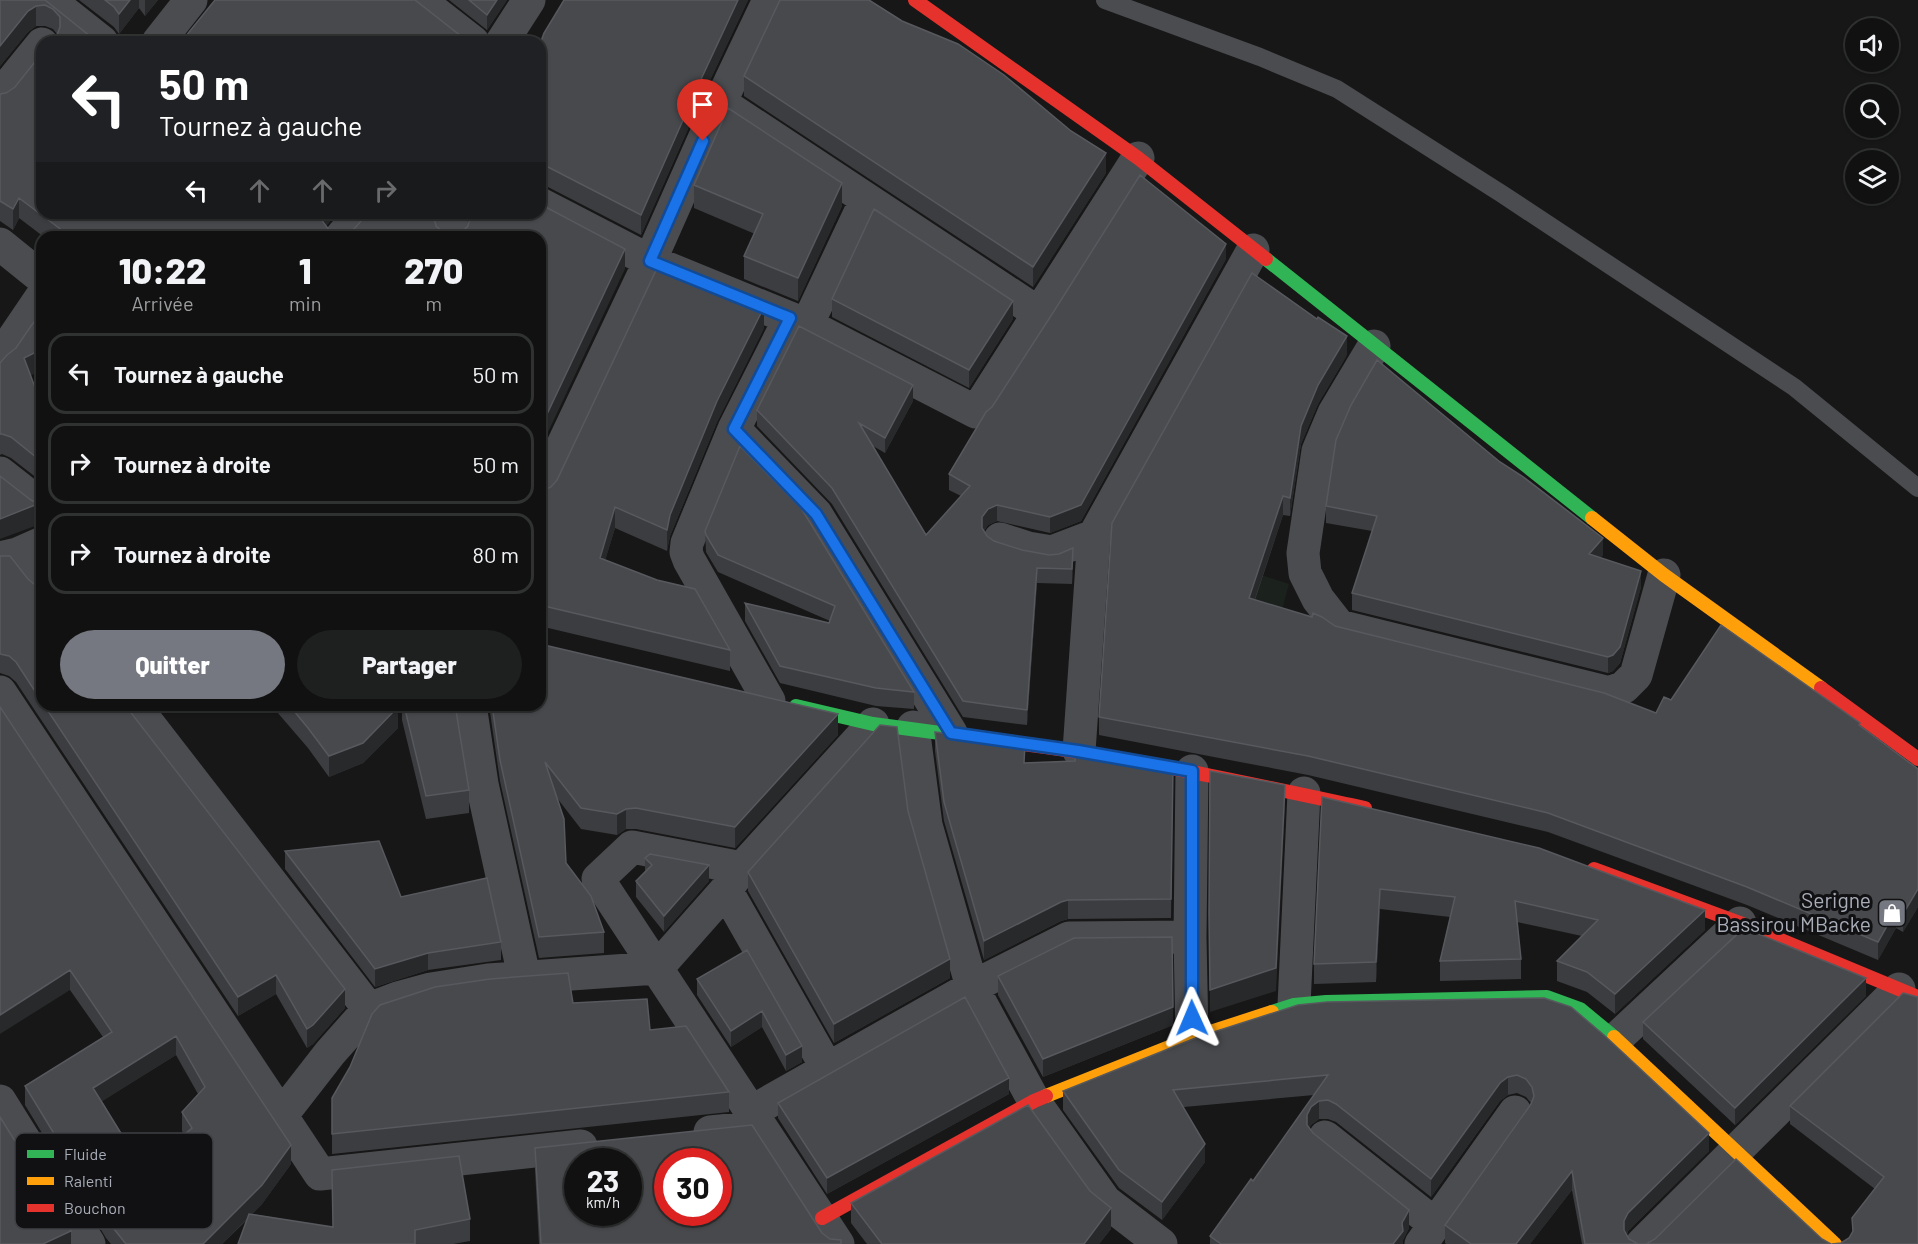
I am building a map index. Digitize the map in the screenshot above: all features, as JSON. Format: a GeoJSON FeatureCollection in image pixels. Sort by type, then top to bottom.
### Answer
{"type":"FeatureCollection","features":[{"type":"Feature","properties":{"kind":"street"},"geometry":{"type":"LineString","coordinates":[[163,36],[190,0]]}},
{"type":"Feature","properties":{"kind":"street"},"geometry":{"type":"LineString","coordinates":[[419,0],[465,36]]}},
{"type":"Feature","properties":{"kind":"street"},"geometry":{"type":"LineString","coordinates":[[506,36],[529,0]]}},
{"type":"Feature","properties":{"kind":"street"},"geometry":{"type":"LineString","coordinates":[[546,480],[650,261],[720,102],[769,0]]}},
{"type":"Feature","properties":{"kind":"street"},"geometry":{"type":"LineString","coordinates":[[915,0],[1138,158],[1664,575],[1918,759]]}},
{"type":"Feature","properties":{"kind":"street"},"geometry":{"type":"LineString","coordinates":[[46,36],[58,7],[94,36]]}},
{"type":"Feature","properties":{"kind":"street"},"geometry":{"type":"LineString","coordinates":[[0,96],[36,52]]}},
{"type":"Feature","properties":{"kind":"street"},"geometry":{"type":"LineString","coordinates":[[720,102],[1040,314]]}},
{"type":"Feature","properties":{"kind":"street"},"geometry":{"type":"LineString","coordinates":[[546,207],[650,261],[798,322],[976,412],[1138,158]]}},
{"type":"Feature","properties":{"kind":"street"},"geometry":{"type":"LineString","coordinates":[[866,200],[798,322],[734,429],[687,543],[686,552],[689,560],[758,698],[873,723],[1078,751],[1192,771],[1384,812]]}},
{"type":"Feature","properties":{"kind":"street"},"geometry":{"type":"LineString","coordinates":[[0,244],[36,273]]}},
{"type":"Feature","properties":{"kind":"street"},"geometry":{"type":"LineString","coordinates":[[1078,751],[1094,536],[1253,250]]}},
{"type":"Feature","properties":{"kind":"street"},"geometry":{"type":"LineString","coordinates":[[0,358],[36,305]]}},
{"type":"Feature","properties":{"kind":"street"},"geometry":{"type":"LineString","coordinates":[[1374,346],[1334,413],[1318,451],[1303,553],[1305,573],[1318,599],[1339,626],[1610,693],[1624,687],[1636,675],[1664,575]]}},
{"type":"Feature","properties":{"kind":"street"},"geometry":{"type":"LineString","coordinates":[[734,429],[816,514],[951,733]]}},
{"type":"Feature","properties":{"kind":"street"},"geometry":{"type":"LineString","coordinates":[[0,473],[36,501]]}},
{"type":"Feature","properties":{"kind":"street"},"geometry":{"type":"LineString","coordinates":[[1000,539],[1028,548],[1052,552],[1094,536]]}},
{"type":"Feature","properties":{"kind":"street"},"geometry":{"type":"LineString","coordinates":[[20,552],[36,577]]}},
{"type":"Feature","properties":{"kind":"street"},"geometry":{"type":"LineString","coordinates":[[0,692],[320,1174],[610,1143]]}},
{"type":"Feature","properties":{"kind":"street"},"geometry":{"type":"LineString","coordinates":[[139,711],[369,1009]]}},
{"type":"Feature","properties":{"kind":"street"},"geometry":{"type":"LineString","coordinates":[[471,711],[482,784],[524,976]]}},
{"type":"Feature","properties":{"kind":"street"},"geometry":{"type":"LineString","coordinates":[[281,1116],[330,1053],[369,1009],[431,989],[524,976],[657,968],[873,723]]}},
{"type":"Feature","properties":{"kind":"street"},"geometry":{"type":"LineString","coordinates":[[913,727],[926,825],[972,987],[1034,1101],[1105,1201],[1161,1244]]}},
{"type":"Feature","properties":{"kind":"street"},"geometry":{"type":"LineString","coordinates":[[1192,771],[1190,937],[1192,1038]]}},
{"type":"Feature","properties":{"kind":"street"},"geometry":{"type":"LineString","coordinates":[[1294,1005],[1304,794]]}},
{"type":"Feature","properties":{"kind":"street"},"geometry":{"type":"LineString","coordinates":[[827,1068],[734,879],[632,847],[598,879],[830,1231],[1034,1101],[1192,1038],[1294,1005],[1326,1002],[1547,997],[1580,1010],[1616,1040],[1835,1244]]}},
{"type":"Feature","properties":{"kind":"street"},"geometry":{"type":"LineString","coordinates":[[1576,862],[1740,922],[1909,993],[1735,1152],[1642,1244]]}},
{"type":"Feature","properties":{"kind":"street"},"geometry":{"type":"LineString","coordinates":[[1616,1040],[1740,922]]}},
{"type":"Feature","properties":{"kind":"street"},"geometry":{"type":"LineString","coordinates":[[680,1136],[756,1119],[827,1068],[972,987],[1069,938],[1190,937]]}},
{"type":"Feature","properties":{"kind":"street"},"geometry":{"type":"LineString","coordinates":[[0,1101],[20,1133]]}},
{"type":"Feature","properties":{"kind":"street"},"geometry":{"type":"LineString","coordinates":[[1325,1137],[1428,1235],[1515,1112]]}},
{"type":"Feature","properties":{"kind":"street"},"geometry":{"type":"LineString","coordinates":[[80,1229],[89,1244]]}},
{"type":"Feature","properties":{"kind":"lane"},"geometry":{"type":"LineString","coordinates":[[1105,0],[1260,57],[1337,89],[1794,387],[1918,488]]}},
{"type":"Feature","properties":{"kind":"shaded area"},"geometry":{"type":"Polygon","coordinates":[[[1204,556],[1289,584],[1279,621],[1204,556]]]}},
{"type":"Feature","properties":{"kind":"building"},"geometry":{"type":"Polygon","coordinates":[[[0,0],[45,0],[90,36],[56,36],[60,27],[60,17],[53,9],[45,5],[36,6],[28,11],[0,46],[0,0]]]}},
{"type":"Feature","properties":{"kind":"building"},"geometry":{"type":"Polygon","coordinates":[[[105,0],[130,0],[119,14],[105,0]]]}},
{"type":"Feature","properties":{"kind":"building"},"geometry":{"type":"Polygon","coordinates":[[[215,0],[415,0],[461,36],[186,36],[215,0]]]}},
{"type":"Feature","properties":{"kind":"building"},"geometry":{"type":"Polygon","coordinates":[[[469,0],[497,0],[487,15],[469,0]]]}},
{"type":"Feature","properties":{"kind":"building"},"geometry":{"type":"Polygon","coordinates":[[[564,0],[738,0],[641,215],[546,166],[546,36],[543,36],[564,0]]]}},
{"type":"Feature","properties":{"kind":"building"},"geometry":{"type":"Polygon","coordinates":[[[780,0],[869,0],[902,21],[958,44],[1004,75],[1071,131],[1106,153],[1033,267],[744,76],[780,0]]]}},
{"type":"Feature","properties":{"kind":"building"},"geometry":{"type":"Polygon","coordinates":[[[36,61],[36,211],[19,198],[13,209],[0,201],[0,94],[15,87],[36,61]]]}},
{"type":"Feature","properties":{"kind":"building"},"geometry":{"type":"Polygon","coordinates":[[[728,108],[842,183],[798,278],[744,256],[763,214],[694,185],[728,108]]]}},
{"type":"Feature","properties":{"kind":"building"},"geometry":{"type":"Polygon","coordinates":[[[1140,175],[1226,244],[1081,505],[1050,517],[997,505],[988,509],[982,517],[982,528],[994,541],[1022,550],[1049,555],[1059,554],[1073,548],[1072,569],[1037,568],[1027,710],[963,701],[832,488],[757,410],[799,326],[913,385],[885,438],[859,423],[926,535],[970,486],[949,474],[986,412],[992,407],[1140,175]]]}},
{"type":"Feature","properties":{"kind":"building"},"geometry":{"type":"Polygon","coordinates":[[[546,207],[625,249],[546,416],[546,231],[463,231],[468,226],[470,219],[546,219],[546,207]]]}},
{"type":"Feature","properties":{"kind":"building"},"geometry":{"type":"Polygon","coordinates":[[[874,209],[1013,301],[969,370],[832,299],[874,209]]]}},
{"type":"Feature","properties":{"kind":"building"},"geometry":{"type":"Polygon","coordinates":[[[47,219],[323,219],[331,231],[63,231],[47,219]]]}},
{"type":"Feature","properties":{"kind":"building"},"geometry":{"type":"Polygon","coordinates":[[[363,219],[434,219],[436,226],[442,231],[351,231],[363,219]]]}},
{"type":"Feature","properties":{"kind":"building"},"geometry":{"type":"Polygon","coordinates":[[[659,264],[764,307],[717,401],[670,515],[667,530],[615,507],[600,558],[657,580],[695,589],[730,650],[546,606],[546,489],[557,480],[659,264]]]}},
{"type":"Feature","properties":{"kind":"building"},"geometry":{"type":"Polygon","coordinates":[[[1252,273],[1317,319],[1318,317],[1347,336],[1318,385],[1301,426],[1290,498],[1283,496],[1249,598],[1312,617],[1313,613],[1335,626],[1604,693],[1656,713],[1664,697],[1671,700],[1721,625],[1860,723],[1859,725],[1918,769],[1918,889],[1903,914],[1896,910],[1878,942],[1747,887],[1548,813],[1308,756],[1099,717],[1112,523],[1252,273]]]}},
{"type":"Feature","properties":{"kind":"building"},"geometry":{"type":"Polygon","coordinates":[[[36,320],[36,352],[24,358],[36,390],[36,457],[11,437],[0,434],[0,363],[16,348],[36,320]]]}},
{"type":"Feature","properties":{"kind":"building"},"geometry":{"type":"Polygon","coordinates":[[[1377,360],[1500,462],[1603,538],[1589,554],[1641,571],[1620,647],[1613,655],[1608,657],[1352,593],[1377,516],[1326,506],[1336,440],[1351,405],[1377,360]]]}},
{"type":"Feature","properties":{"kind":"building"},"geometry":{"type":"Polygon","coordinates":[[[740,446],[801,508],[914,692],[876,688],[780,666],[745,603],[829,623],[835,606],[718,555],[706,535],[705,531],[740,446]]]}},
{"type":"Feature","properties":{"kind":"building"},"geometry":{"type":"Polygon","coordinates":[[[0,476],[36,502],[36,505],[0,519],[0,476]]]}},
{"type":"Feature","properties":{"kind":"building"},"geometry":{"type":"Polygon","coordinates":[[[0,556],[10,556],[28,579],[36,584],[36,693],[16,662],[9,656],[0,654],[0,556]]]}},
{"type":"Feature","properties":{"kind":"building"},"geometry":{"type":"Polygon","coordinates":[[[546,645],[838,714],[735,827],[636,808],[626,809],[617,814],[581,808],[545,762],[564,819],[566,863],[591,896],[604,932],[539,937],[500,760],[493,711],[546,711],[546,645]]]}},
{"type":"Feature","properties":{"kind":"building"},"geometry":{"type":"Polygon","coordinates":[[[0,707],[291,1145],[262,1185],[203,1244],[126,1244],[114,1229],[213,1229],[213,1133],[186,1133],[192,1128],[182,1112],[205,1087],[176,1036],[93,1088],[121,1133],[54,1133],[25,1086],[112,1032],[70,970],[0,1015],[0,707]]]}},
{"type":"Feature","properties":{"kind":"building"},"geometry":{"type":"Polygon","coordinates":[[[48,711],[130,711],[345,989],[307,1029],[276,975],[238,997],[48,711]]]}},
{"type":"Feature","properties":{"kind":"building"},"geometry":{"type":"Polygon","coordinates":[[[294,711],[394,711],[363,743],[329,756],[294,711]]]}},
{"type":"Feature","properties":{"kind":"building"},"geometry":{"type":"Polygon","coordinates":[[[405,711],[456,711],[469,790],[426,796],[405,711]]]}},
{"type":"Feature","properties":{"kind":"building"},"geometry":{"type":"Polygon","coordinates":[[[880,725],[897,727],[908,811],[950,959],[834,1024],[748,872],[880,725]]]}},
{"type":"Feature","properties":{"kind":"building"},"geometry":{"type":"Polygon","coordinates":[[[935,732],[1025,743],[1024,763],[1075,761],[1075,750],[1173,767],[1171,899],[1068,900],[984,941],[944,802],[935,732]]]}},
{"type":"Feature","properties":{"kind":"building"},"geometry":{"type":"Polygon","coordinates":[[[1210,771],[1285,785],[1276,968],[1210,990],[1209,914],[1210,771]]]}},
{"type":"Feature","properties":{"kind":"building"},"geometry":{"type":"Polygon","coordinates":[[[1322,797],[1539,848],[1705,910],[1615,994],[1587,972],[1557,961],[1598,920],[1515,901],[1521,959],[1440,961],[1455,897],[1380,889],[1376,962],[1314,964],[1322,797]]]}},
{"type":"Feature","properties":{"kind":"building"},"geometry":{"type":"Polygon","coordinates":[[[379,841],[401,897],[487,878],[501,942],[428,953],[375,969],[285,851],[379,841]]]}},
{"type":"Feature","properties":{"kind":"building"},"geometry":{"type":"Polygon","coordinates":[[[650,854],[709,865],[664,916],[636,881],[652,865],[645,858],[650,854]]]}},
{"type":"Feature","properties":{"kind":"building"},"geometry":{"type":"Polygon","coordinates":[[[1744,928],[1866,978],[1735,1108],[1643,1022],[1744,928]]]}},
{"type":"Feature","properties":{"kind":"building"},"geometry":{"type":"Polygon","coordinates":[[[1172,937],[1173,1007],[1043,1059],[998,976],[1074,938],[1172,937]]]}},
{"type":"Feature","properties":{"kind":"building"},"geometry":{"type":"Polygon","coordinates":[[[747,950],[802,1046],[786,1055],[762,1011],[731,1031],[697,979],[747,950]]]}},
{"type":"Feature","properties":{"kind":"building"},"geometry":{"type":"Polygon","coordinates":[[[568,973],[573,1003],[647,999],[650,1030],[686,1026],[729,1092],[332,1134],[332,1098],[350,1067],[372,1014],[380,1005],[435,987],[490,979],[568,973]]]}},
{"type":"Feature","properties":{"kind":"building"},"geometry":{"type":"Polygon","coordinates":[[[1903,993],[1918,997],[1918,1244],[1832,1244],[1841,1243],[1849,1238],[1853,1231],[1852,1218],[1884,1177],[1790,1106],[1903,993]]]}},
{"type":"Feature","properties":{"kind":"building"},"geometry":{"type":"Polygon","coordinates":[[[965,997],[1009,1078],[827,1178],[778,1103],[965,997]]]}},
{"type":"Feature","properties":{"kind":"building"},"geometry":{"type":"Polygon","coordinates":[[[1544,998],[1571,1007],[1709,1133],[1628,1213],[1624,1221],[1624,1230],[1629,1239],[1638,1244],[1585,1244],[1572,1171],[1516,1244],[1471,1244],[1445,1225],[1531,1104],[1534,1096],[1532,1087],[1526,1079],[1517,1075],[1508,1077],[1500,1083],[1431,1179],[1336,1104],[1328,1100],[1319,1101],[1311,1107],[1307,1115],[1307,1125],[1313,1133],[1409,1210],[1402,1223],[1403,1231],[1393,1244],[1221,1244],[1210,1236],[1251,1179],[1253,1181],[1328,1075],[1173,1090],[1205,1144],[1162,1202],[1119,1170],[1063,1091],[1198,1037],[1298,1005],[1327,1002],[1544,998]]]}},
{"type":"Feature","properties":{"kind":"building"},"geometry":{"type":"Polygon","coordinates":[[[1028,1105],[1090,1191],[1111,1208],[1084,1244],[882,1244],[851,1203],[1028,1105]]]}},
{"type":"Feature","properties":{"kind":"building"},"geometry":{"type":"Polygon","coordinates":[[[0,1117],[15,1141],[15,1229],[70,1229],[71,1231],[43,1244],[0,1244],[0,1117]]]}},
{"type":"Feature","properties":{"kind":"building"},"geometry":{"type":"Polygon","coordinates":[[[752,1125],[822,1233],[830,1239],[841,1240],[841,1244],[541,1244],[535,1148],[752,1125]]]}},
{"type":"Feature","properties":{"kind":"building"},"geometry":{"type":"Polygon","coordinates":[[[459,1156],[470,1219],[415,1230],[415,1244],[238,1244],[249,1214],[333,1227],[332,1170],[459,1156]]]}},
{"type":"Feature","properties":{"kind":"building"},"geometry":{"type":"Polygon","coordinates":[[[1736,1159],[1822,1239],[1831,1244],[1646,1244],[1655,1239],[1736,1159]]]}},
{"type":"Feature","properties":{"kind":"traffic: fast"},"geometry":{"type":"LineString","coordinates":[[1266,259],[1592,518]]}},
{"type":"Feature","properties":{"kind":"traffic: fast"},"geometry":{"type":"LineString","coordinates":[[796,706],[873,724],[1023,744]]}},
{"type":"Feature","properties":{"kind":"traffic: fast"},"geometry":{"type":"LineString","coordinates":[[1272,1012],[1294,1005],[1326,1002],[1547,997],[1580,1009],[1614,1037]]}},
{"type":"Feature","properties":{"kind":"traffic: slow"},"geometry":{"type":"LineString","coordinates":[[1592,518],[1664,575],[1821,688]]}},
{"type":"Feature","properties":{"kind":"traffic: slow"},"geometry":{"type":"LineString","coordinates":[[1046,1096],[1192,1038],[1272,1012]]}},
{"type":"Feature","properties":{"kind":"traffic: slow"},"geometry":{"type":"LineString","coordinates":[[1614,1037],[1835,1244]]}},
{"type":"Feature","properties":{"kind":"traffic: jam"},"geometry":{"type":"LineString","coordinates":[[915,0],[1138,158],[1266,259]]}},
{"type":"Feature","properties":{"kind":"traffic: jam"},"geometry":{"type":"LineString","coordinates":[[1821,688],[1918,759]]}},
{"type":"Feature","properties":{"kind":"traffic: jam"},"geometry":{"type":"LineString","coordinates":[[1023,744],[1238,781],[1365,808]]}},
{"type":"Feature","properties":{"kind":"traffic: jam"},"geometry":{"type":"LineString","coordinates":[[1594,869],[1740,923],[1918,997]]}},
{"type":"Feature","properties":{"kind":"traffic: jam"},"geometry":{"type":"LineString","coordinates":[[822,1218],[1046,1096]]}},
{"type":"Feature","properties":{"kind":"place","name":"Serigne Bassirou MBacke"},"geometry":{"type":"Point","coordinates":[1892,913]}},
{"type":"Feature","properties":{"kind":"route"},"geometry":{"type":"LineString","coordinates":[[703,141],[650,261],[790,318],[734,429],[816,514],[951,733],[1078,751],[1192,771],[1190,937],[1192,1018]]}}]}
